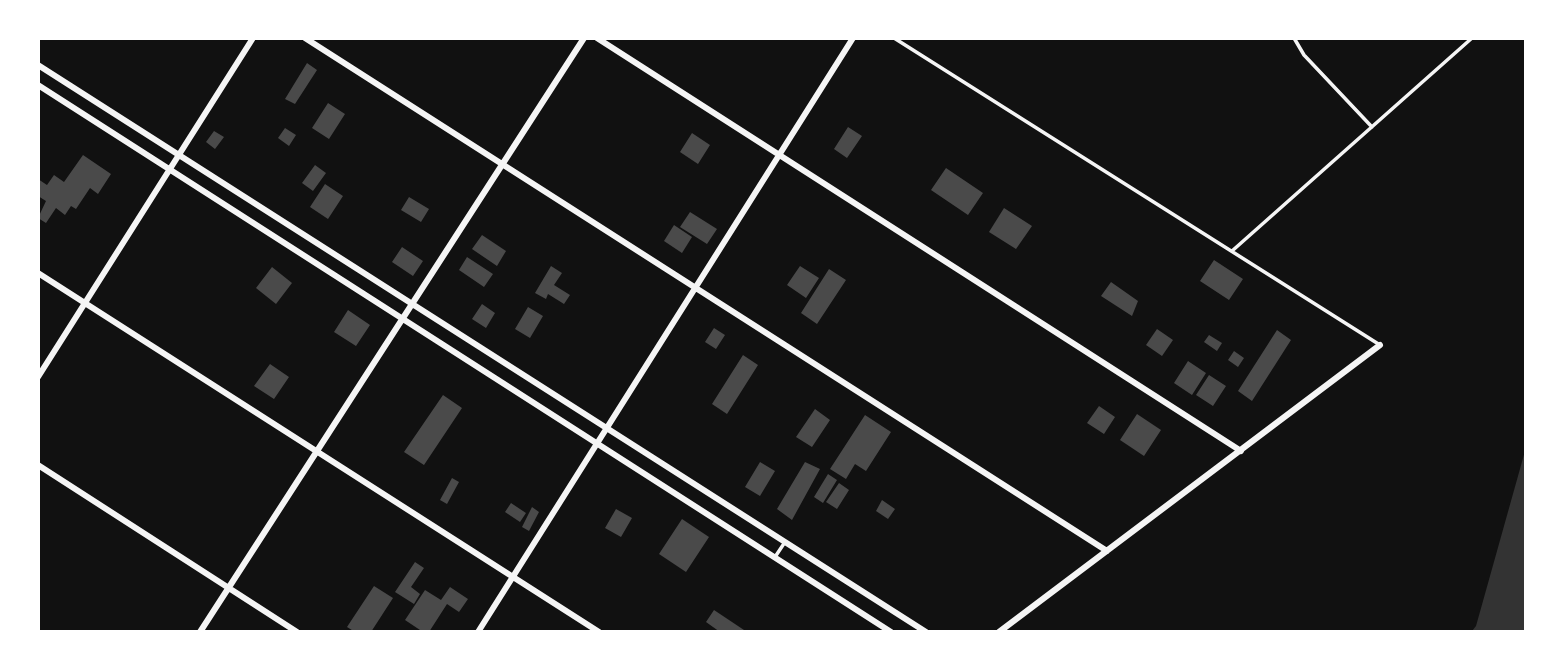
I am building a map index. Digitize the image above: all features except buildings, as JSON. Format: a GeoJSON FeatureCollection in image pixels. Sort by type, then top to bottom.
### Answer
{"type":"FeatureCollection","features":[{"type":"Feature","properties":{"kind":"street"},"geometry":{"type":"LineString","coordinates":[[38,377],[253,38]]}},
{"type":"Feature","properties":{"kind":"street"},"geometry":{"type":"LineString","coordinates":[[305,38],[1107,551]]}},
{"type":"Feature","properties":{"kind":"street"},"geometry":{"type":"LineString","coordinates":[[200,632],[584,38]]}},
{"type":"Feature","properties":{"kind":"street"},"geometry":{"type":"LineString","coordinates":[[597,38],[1241,451]]}},
{"type":"Feature","properties":{"kind":"street"},"geometry":{"type":"LineString","coordinates":[[478,632],[853,38]]}},
{"type":"Feature","properties":{"kind":"street"},"geometry":{"type":"LineString","coordinates":[[38,65],[926,632]]}},
{"type":"Feature","properties":{"kind":"street"},"geometry":{"type":"LineString","coordinates":[[38,85],[891,632]]}},
{"type":"Feature","properties":{"kind":"street"},"geometry":{"type":"LineString","coordinates":[[38,273],[599,632]]}},
{"type":"Feature","properties":{"kind":"street"},"geometry":{"type":"LineString","coordinates":[[999,632],[1380,345]]}},
{"type":"Feature","properties":{"kind":"street"},"geometry":{"type":"LineString","coordinates":[[38,465],[297,632]]}},
{"type":"Feature","properties":{"kind":"lane"},"geometry":{"type":"LineString","coordinates":[[894,38],[1380,345]]}},
{"type":"Feature","properties":{"kind":"lane"},"geometry":{"type":"LineString","coordinates":[[1294,38],[1304,55],[1372,127]]}},
{"type":"Feature","properties":{"kind":"lane"},"geometry":{"type":"LineString","coordinates":[[1232,251],[1472,38]]}},
{"type":"Feature","properties":{"kind":"lane"},"geometry":{"type":"LineString","coordinates":[[775,557],[785,542]]}},
{"type":"Feature","properties":{"kind":"shaded area"},"geometry":{"type":"Polygon","coordinates":[[[1525,451],[1525,631],[1472,631],[1476,626],[1525,451]]]}}]}
